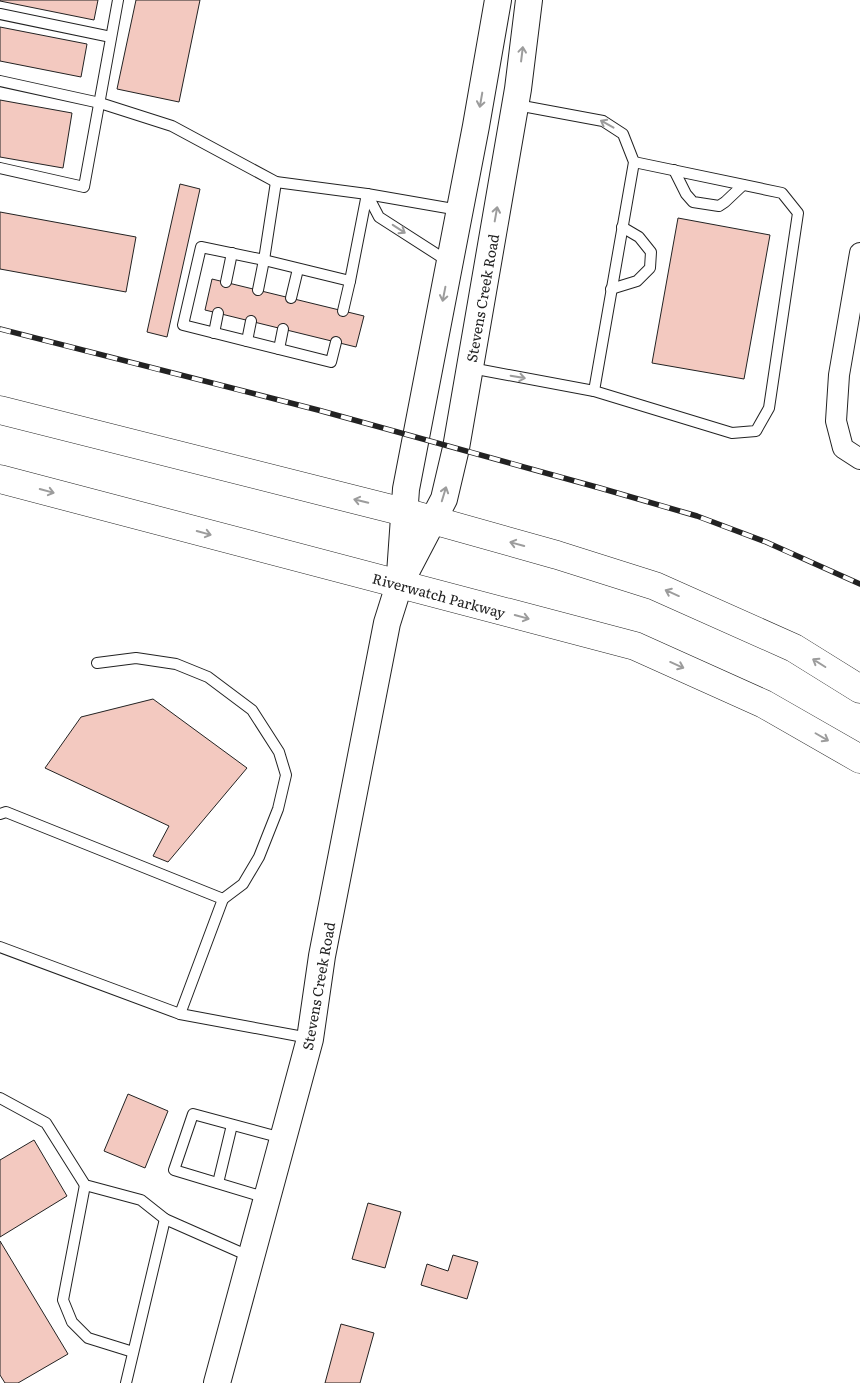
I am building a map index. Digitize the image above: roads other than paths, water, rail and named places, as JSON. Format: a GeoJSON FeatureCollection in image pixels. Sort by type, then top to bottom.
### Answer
{"type":"FeatureCollection","features":[{"type":"Feature","properties":{"kind":"main road"},"geometry":{"type":"LineString","coordinates":[[0,410],[404,512],[557,555],[655,586],[794,648],[860,688]]}},
{"type":"Feature","properties":{"kind":"main road","name":"Riverwatch Parkway"},"geometry":{"type":"LineString","coordinates":[[0,479],[635,646],[764,704],[860,759]]}},
{"type":"Feature","properties":{"kind":"street","name":"Stevens Creek Road"},"geometry":{"type":"LineString","coordinates":[[399,585],[406,490],[498,0]]}},
{"type":"Feature","properties":{"kind":"street","name":"Stevens Creek Road"},"geometry":{"type":"LineString","coordinates":[[217,1383],[310,1039],[322,956],[385,633],[399,585],[444,499],[454,457],[515,105],[529,0]]}},
{"type":"Feature","properties":{"kind":"street"},"geometry":{"type":"LineString","coordinates":[[860,253],[839,375],[836,421],[843,448],[860,459]]}},
{"type":"Feature","properties":{"kind":"lane"},"geometry":{"type":"LineString","coordinates":[[0,168],[84,187],[118,0]]}},
{"type":"Feature","properties":{"kind":"lane"},"geometry":{"type":"LineString","coordinates":[[0,14],[111,36]]}},
{"type":"Feature","properties":{"kind":"lane"},"geometry":{"type":"LineString","coordinates":[[0,81],[100,103],[172,126],[276,182],[367,194],[460,210]]}},
{"type":"Feature","properties":{"kind":"lane"},"geometry":{"type":"LineString","coordinates":[[515,105],[602,121],[623,134],[634,162],[594,391]]}},
{"type":"Feature","properties":{"kind":"lane"},"geometry":{"type":"LineString","coordinates":[[470,368],[594,391],[732,433],[756,431],[769,408],[798,213],[782,193],[634,162]]}},
{"type":"Feature","properties":{"kind":"lane"},"geometry":{"type":"LineString","coordinates":[[674,170],[692,202],[719,206],[743,185]]}},
{"type":"Feature","properties":{"kind":"lane"},"geometry":{"type":"LineString","coordinates":[[258,290],[276,182]]}},
{"type":"Feature","properties":{"kind":"lane"},"geometry":{"type":"LineString","coordinates":[[367,194],[379,217],[450,262]]}},
{"type":"Feature","properties":{"kind":"lane"},"geometry":{"type":"LineString","coordinates":[[343,311],[367,194]]}},
{"type":"Feature","properties":{"kind":"lane"},"geometry":{"type":"LineString","coordinates":[[611,289],[637,281],[650,268],[651,252],[639,237],[622,227]]}},
{"type":"Feature","properties":{"kind":"lane"},"geometry":{"type":"LineString","coordinates":[[336,342],[332,362],[183,325],[201,247],[264,260],[350,282]]}},
{"type":"Feature","properties":{"kind":"lane"},"geometry":{"type":"LineString","coordinates":[[226,282],[232,253]]}},
{"type":"Feature","properties":{"kind":"lane"},"geometry":{"type":"LineString","coordinates":[[291,298],[298,269]]}},
{"type":"Feature","properties":{"kind":"lane"},"geometry":{"type":"LineString","coordinates":[[214,333],[218,313]]}},
{"type":"Feature","properties":{"kind":"lane"},"geometry":{"type":"LineString","coordinates":[[246,341],[251,321]]}},
{"type":"Feature","properties":{"kind":"lane"},"geometry":{"type":"LineString","coordinates":[[279,349],[283,329]]}},
{"type":"Feature","properties":{"kind":"lane"},"geometry":{"type":"LineString","coordinates":[[98,663],[136,658],[176,664],[208,677],[252,710],[279,752],[286,775],[278,809],[259,857],[243,884],[223,899],[180,1014]]}},
{"type":"Feature","properties":{"kind":"lane"},"geometry":{"type":"LineString","coordinates":[[0,814],[6,812],[223,899]]}},
{"type":"Feature","properties":{"kind":"lane"},"geometry":{"type":"LineString","coordinates":[[0,947],[180,1014],[310,1039]]}},
{"type":"Feature","properties":{"kind":"lane"},"geometry":{"type":"LineString","coordinates":[[0,1098],[46,1123],[85,1185],[141,1200],[165,1219],[252,1258]]}},
{"type":"Feature","properties":{"kind":"lane"},"geometry":{"type":"LineString","coordinates":[[267,1198],[174,1170],[193,1114],[283,1138]]}},
{"type":"Feature","properties":{"kind":"lane"},"geometry":{"type":"LineString","coordinates":[[218,1183],[232,1125]]}},
{"type":"Feature","properties":{"kind":"lane"},"geometry":{"type":"LineString","coordinates":[[85,1185],[63,1300],[72,1322],[88,1338],[133,1352]]}},
{"type":"Feature","properties":{"kind":"lane"},"geometry":{"type":"LineString","coordinates":[[126,1383],[165,1219]]}},
{"type":"Feature","properties":{"kind":"railway"},"geometry":{"type":"LineString","coordinates":[[0,329],[318,410],[697,516],[766,542],[860,584]]}}]}
